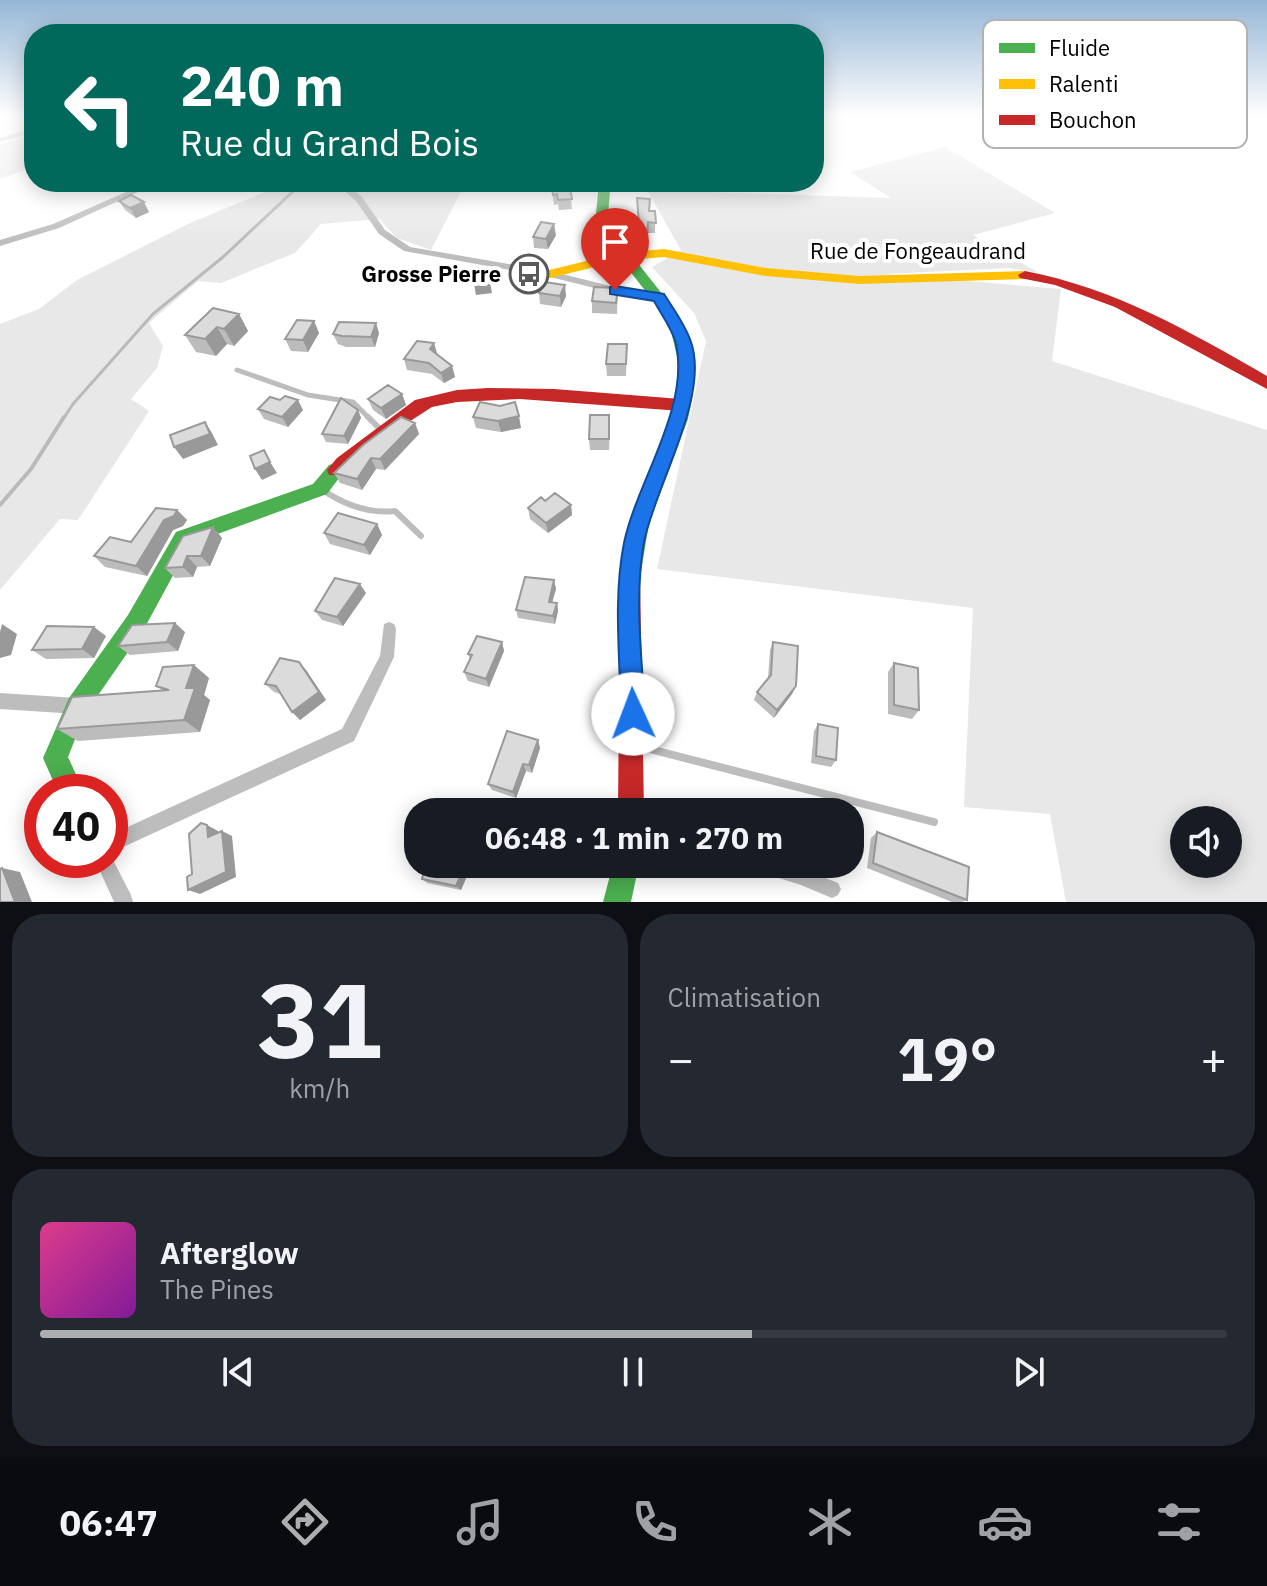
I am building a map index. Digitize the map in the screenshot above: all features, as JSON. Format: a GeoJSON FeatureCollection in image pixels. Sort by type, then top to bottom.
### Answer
{"type":"FeatureCollection","features":[{"type":"Feature","properties":{"kind":"street"},"geometry":{"type":"LineString","coordinates":[[0,243],[56,226],[133,192]]}},
{"type":"Feature","properties":{"kind":"street"},"geometry":{"type":"LineString","coordinates":[[350,192],[359,199],[382,232],[407,249],[550,274],[639,296],[659,297]]}},
{"type":"Feature","properties":{"kind":"street"},"geometry":{"type":"LineString","coordinates":[[604,192],[603,220],[609,238],[659,297],[684,343],[687,375],[681,405],[644,504],[634,544],[629,590],[634,745],[632,798]]}},
{"type":"Feature","properties":{"kind":"street","name":"Rue de Fongeaudrand"},"geometry":{"type":"LineString","coordinates":[[550,274],[624,257],[682,255],[766,272],[859,280],[1014,273],[1068,283],[1147,315],[1267,383]]}},
{"type":"Feature","properties":{"kind":"street"},"geometry":{"type":"LineString","coordinates":[[63,774],[55,758],[77,706],[136,622],[183,538],[320,489],[347,458],[426,401],[491,393],[681,405]]}},
{"type":"Feature","properties":{"kind":"street"},"geometry":{"type":"LineString","coordinates":[[128,836],[348,735],[387,657],[389,629]]}},
{"type":"Feature","properties":{"kind":"street"},"geometry":{"type":"LineString","coordinates":[[0,701],[77,706]]}},
{"type":"Feature","properties":{"kind":"street"},"geometry":{"type":"LineString","coordinates":[[113,878],[124,902]]}},
{"type":"Feature","properties":{"kind":"street"},"geometry":{"type":"LineString","coordinates":[[617,902],[623,878]]}},
{"type":"Feature","properties":{"kind":"street"},"geometry":{"type":"LineString","coordinates":[[807,878],[832,889]]}},
{"type":"Feature","properties":{"kind":"lane"},"geometry":{"type":"LineString","coordinates":[[237,370],[308,395],[353,402],[383,432]]}},
{"type":"Feature","properties":{"kind":"lane"},"geometry":{"type":"LineString","coordinates":[[320,489],[377,515],[395,511],[421,536]]}},
{"type":"Feature","properties":{"kind":"lane"},"geometry":{"type":"LineString","coordinates":[[634,745],[934,822]]}},
{"type":"Feature","properties":{"kind":"shaded area"},"geometry":{"type":"Polygon","coordinates":[[[0,158],[24,158],[24,171],[0,179],[0,158]]]}},
{"type":"Feature","properties":{"kind":"shaded area"},"geometry":{"type":"Polygon","coordinates":[[[903,158],[963,158],[1055,213],[973,235],[1039,273],[1010,268],[885,274],[1061,289],[1052,361],[1267,430],[1267,902],[1066,902],[1050,814],[964,807],[973,608],[657,569],[706,341],[694,313],[652,267],[681,250],[648,192],[891,198],[850,172],[903,158]]]}},
{"type":"Feature","properties":{"kind":"shaded area"},"geometry":{"type":"Polygon","coordinates":[[[265,192],[461,192],[431,250],[397,238],[379,219],[321,224],[295,253],[221,283],[198,281],[149,323],[163,346],[157,368],[131,399],[149,411],[78,520],[60,519],[0,590],[0,324],[39,309],[77,280],[190,223],[265,192]]]}},
{"type":"Feature","properties":{"kind":"building"},"geometry":{"type":"Polygon","coordinates":[[[553,192],[571,192],[572,199],[558,200],[557,194],[553,195],[553,192]]]}},
{"type":"Feature","properties":{"kind":"building"},"geometry":{"type":"Polygon","coordinates":[[[131,195],[144,202],[130,208],[119,201],[131,195]]]}},
{"type":"Feature","properties":{"kind":"building"},"geometry":{"type":"Polygon","coordinates":[[[637,198],[650,199],[649,211],[655,211],[656,223],[648,222],[647,236],[640,237],[637,198]]]}},
{"type":"Feature","properties":{"kind":"building"},"geometry":{"type":"Polygon","coordinates":[[[541,222],[554,224],[546,239],[533,237],[541,222]]]}},
{"type":"Feature","properties":{"kind":"building"},"geometry":{"type":"Polygon","coordinates":[[[487,270],[490,282],[474,284],[472,273],[487,270]]]}},
{"type":"Feature","properties":{"kind":"building"},"geometry":{"type":"Polygon","coordinates":[[[544,282],[565,285],[560,296],[539,293],[544,282]]]}},
{"type":"Feature","properties":{"kind":"building"},"geometry":{"type":"Polygon","coordinates":[[[594,287],[618,288],[616,303],[592,301],[594,287]]]}},
{"type":"Feature","properties":{"kind":"building"},"geometry":{"type":"Polygon","coordinates":[[[213,308],[239,314],[224,329],[217,327],[205,339],[185,335],[213,308]]]}},
{"type":"Feature","properties":{"kind":"building"},"geometry":{"type":"Polygon","coordinates":[[[297,320],[314,321],[303,340],[285,339],[297,320]]]}},
{"type":"Feature","properties":{"kind":"building"},"geometry":{"type":"Polygon","coordinates":[[[339,322],[376,323],[371,337],[333,334],[339,322]]]}},
{"type":"Feature","properties":{"kind":"building"},"geometry":{"type":"Polygon","coordinates":[[[417,341],[434,343],[430,349],[452,366],[441,373],[429,363],[404,359],[417,341]]]}},
{"type":"Feature","properties":{"kind":"building"},"geometry":{"type":"Polygon","coordinates":[[[608,344],[627,344],[626,364],[606,364],[608,344]]]}},
{"type":"Feature","properties":{"kind":"building"},"geometry":{"type":"Polygon","coordinates":[[[388,385],[402,394],[381,408],[368,399],[388,385]]]}},
{"type":"Feature","properties":{"kind":"building"},"geometry":{"type":"Polygon","coordinates":[[[285,396],[298,400],[282,417],[258,409],[270,397],[280,400],[285,396]]]}},
{"type":"Feature","properties":{"kind":"building"},"geometry":{"type":"Polygon","coordinates":[[[341,398],[358,410],[344,436],[322,434],[341,398]]]}},
{"type":"Feature","properties":{"kind":"building"},"geometry":{"type":"Polygon","coordinates":[[[480,402],[500,406],[515,402],[519,416],[498,421],[473,417],[480,402]]]}},
{"type":"Feature","properties":{"kind":"building"},"geometry":{"type":"Polygon","coordinates":[[[590,415],[609,415],[609,439],[589,439],[590,415]]]}},
{"type":"Feature","properties":{"kind":"building"},"geometry":{"type":"Polygon","coordinates":[[[401,417],[415,423],[380,459],[371,458],[357,479],[334,473],[363,445],[401,417]]]}},
{"type":"Feature","properties":{"kind":"building"},"geometry":{"type":"Polygon","coordinates":[[[205,422],[210,434],[174,447],[170,435],[205,422]]]}},
{"type":"Feature","properties":{"kind":"building"},"geometry":{"type":"Polygon","coordinates":[[[264,450],[270,462],[255,469],[250,456],[264,450]]]}},
{"type":"Feature","properties":{"kind":"building"},"geometry":{"type":"Polygon","coordinates":[[[555,493],[571,505],[546,523],[528,508],[541,497],[545,501],[555,493]]]}},
{"type":"Feature","properties":{"kind":"building"},"geometry":{"type":"Polygon","coordinates":[[[156,508],[177,510],[174,516],[164,520],[136,566],[94,556],[110,537],[131,542],[156,508]]]}},
{"type":"Feature","properties":{"kind":"building"},"geometry":{"type":"Polygon","coordinates":[[[338,513],[377,524],[364,545],[324,533],[338,513]]]}},
{"type":"Feature","properties":{"kind":"building"},"geometry":{"type":"Polygon","coordinates":[[[213,527],[201,556],[187,556],[183,567],[165,568],[183,536],[213,527]]]}},
{"type":"Feature","properties":{"kind":"building"},"geometry":{"type":"Polygon","coordinates":[[[525,577],[554,580],[549,602],[557,603],[553,616],[516,610],[525,577]]]}},
{"type":"Feature","properties":{"kind":"building"},"geometry":{"type":"Polygon","coordinates":[[[335,578],[360,584],[337,617],[315,611],[335,578]]]}},
{"type":"Feature","properties":{"kind":"building"},"geometry":{"type":"Polygon","coordinates":[[[175,623],[167,642],[118,646],[132,625],[175,623]]]}},
{"type":"Feature","properties":{"kind":"building"},"geometry":{"type":"Polygon","coordinates":[[[47,626],[94,627],[82,649],[32,650],[47,626]]]}},
{"type":"Feature","properties":{"kind":"building"},"geometry":{"type":"Polygon","coordinates":[[[477,636],[502,642],[486,679],[464,672],[477,636]]]}},
{"type":"Feature","properties":{"kind":"building"},"geometry":{"type":"Polygon","coordinates":[[[773,642],[798,646],[796,686],[777,710],[757,692],[771,675],[773,642]]]}},
{"type":"Feature","properties":{"kind":"building"},"geometry":{"type":"Polygon","coordinates":[[[280,658],[299,662],[319,692],[292,712],[276,686],[265,684],[280,658]]]}},
{"type":"Feature","properties":{"kind":"building"},"geometry":{"type":"Polygon","coordinates":[[[894,663],[918,668],[919,710],[894,705],[894,663]]]}},
{"type":"Feature","properties":{"kind":"building"},"geometry":{"type":"Polygon","coordinates":[[[194,665],[186,688],[195,688],[184,720],[57,729],[72,697],[169,690],[156,686],[163,667],[194,665]]]}},
{"type":"Feature","properties":{"kind":"building"},"geometry":{"type":"Polygon","coordinates":[[[818,724],[838,728],[836,760],[816,756],[818,724]]]}},
{"type":"Feature","properties":{"kind":"building"},"geometry":{"type":"Polygon","coordinates":[[[507,731],[538,740],[529,765],[523,764],[513,792],[488,784],[507,731]]]}},
{"type":"Feature","properties":{"kind":"building"},"geometry":{"type":"Polygon","coordinates":[[[201,823],[207,825],[208,837],[222,831],[226,872],[188,890],[187,877],[192,874],[189,834],[201,823]]]}},
{"type":"Feature","properties":{"kind":"building"},"geometry":{"type":"Polygon","coordinates":[[[877,832],[969,867],[967,900],[873,863],[877,832]]]}},
{"type":"Feature","properties":{"kind":"building"},"geometry":{"type":"Polygon","coordinates":[[[2,868],[15,902],[0,902],[2,868]]]}},
{"type":"Feature","properties":{"kind":"building"},"geometry":{"type":"Polygon","coordinates":[[[422,878],[460,878],[456,886],[422,878]]]}},
{"type":"Feature","properties":{"kind":"waterway"},"geometry":{"type":"LineString","coordinates":[[63,419],[153,314],[223,257],[292,192]]}},
{"type":"Feature","properties":{"kind":"waterway"},"geometry":{"type":"LineString","coordinates":[[0,505],[31,469],[64,417]]}},
{"type":"Feature","properties":{"kind":"traffic: fast"},"geometry":{"type":"LineString","coordinates":[[604,192],[602,214],[607,233],[664,305],[679,331],[686,361],[684,398],[679,419],[639,523],[630,578]]}},
{"type":"Feature","properties":{"kind":"traffic: fast"},"geometry":{"type":"LineString","coordinates":[[63,774],[55,758],[77,706],[136,622],[183,538],[320,489],[336,470]]}},
{"type":"Feature","properties":{"kind":"traffic: fast"},"geometry":{"type":"LineString","coordinates":[[617,902],[623,878]]}},
{"type":"Feature","properties":{"kind":"traffic: slow"},"geometry":{"type":"LineString","coordinates":[[550,274],[619,257],[664,253],[766,272],[859,280],[1025,275]]}},
{"type":"Feature","properties":{"kind":"traffic: jam"},"geometry":{"type":"LineString","coordinates":[[1025,275],[1090,291],[1120,303],[1267,383]]}},
{"type":"Feature","properties":{"kind":"traffic: jam"},"geometry":{"type":"LineString","coordinates":[[336,470],[396,421],[429,401],[457,396],[520,393],[681,405]]}},
{"type":"Feature","properties":{"kind":"traffic: jam"},"geometry":{"type":"LineString","coordinates":[[630,578],[631,798]]}},
{"type":"Feature","properties":{"kind":"place","name":"Grosse Pierre"},"geometry":{"type":"Point","coordinates":[529,274]}},
{"type":"Feature","properties":{"kind":"route"},"geometry":{"type":"LineString","coordinates":[[615,290],[659,297],[684,343],[687,375],[673,432],[644,504],[634,544],[629,590],[633,714]]}}]}
